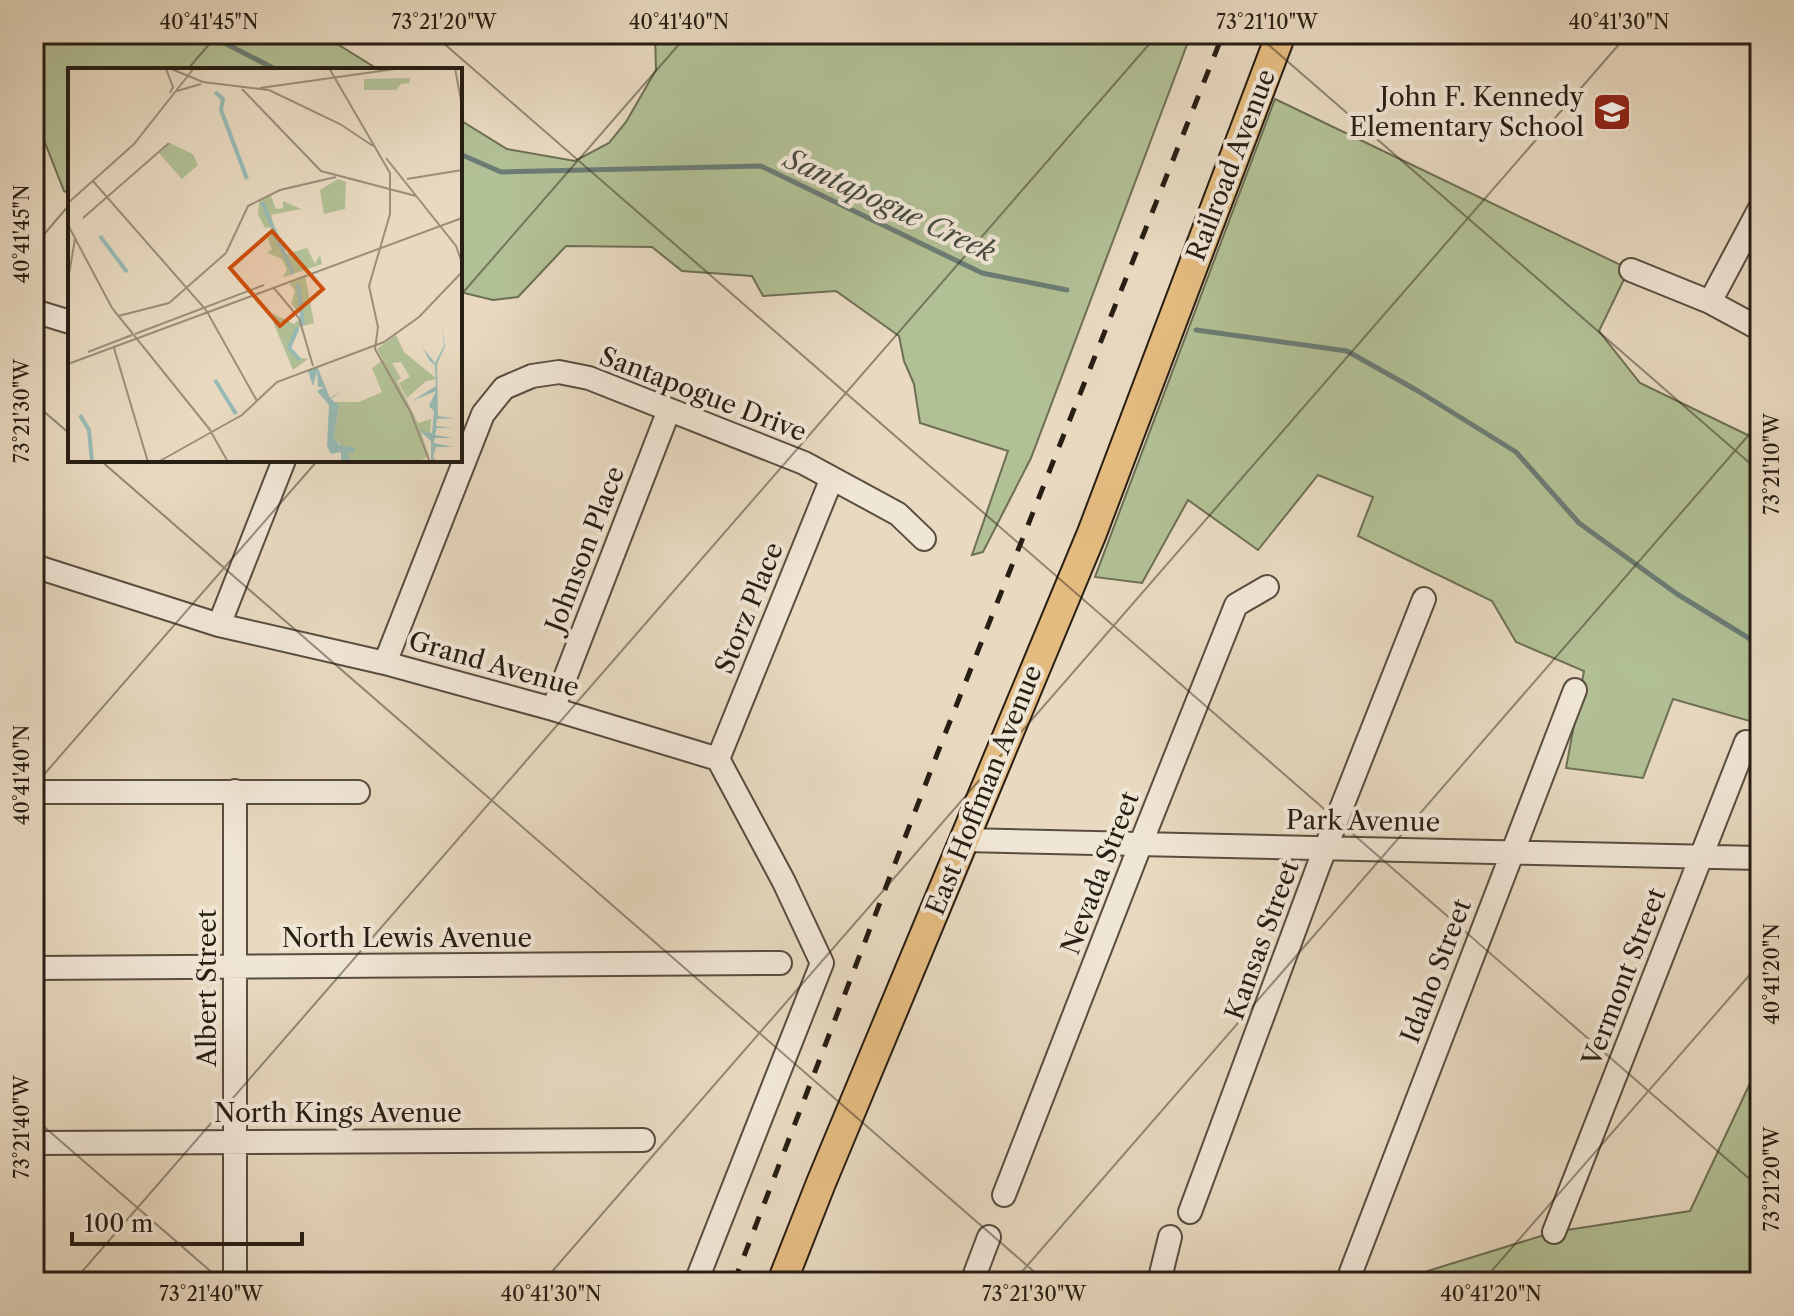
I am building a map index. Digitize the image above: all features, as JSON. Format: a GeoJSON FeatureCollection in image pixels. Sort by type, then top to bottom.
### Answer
{"type":"FeatureCollection","features":[{"type":"Feature","properties":{"kind":"main road","name":"Railroad Avenue"},"geometry":{"type":"LineString","coordinates":[[1181,297],[1281,34]]}},
{"type":"Feature","properties":{"kind":"main road","name":"East Hoffman Avenue"},"geometry":{"type":"LineString","coordinates":[[782,1282],[1092,533],[1181,297]]}},
{"type":"Feature","properties":{"kind":"street"},"geometry":{"type":"LineString","coordinates":[[1710,302],[1760,208]]}},
{"type":"Feature","properties":{"kind":"street"},"geometry":{"type":"LineString","coordinates":[[1631,270],[1710,302],[1760,329]]}},
{"type":"Feature","properties":{"kind":"street"},"geometry":{"type":"LineString","coordinates":[[34,311],[68,321]]}},
{"type":"Feature","properties":{"kind":"street","name":"Santapogue Drive"},"geometry":{"type":"LineString","coordinates":[[385,663],[483,414],[504,388],[532,376],[559,372],[589,378],[804,463],[898,514],[924,539]]}},
{"type":"Feature","properties":{"kind":"street","name":"Johnson Place"},"geometry":{"type":"LineString","coordinates":[[553,709],[669,410]]}},
{"type":"Feature","properties":{"kind":"street"},"geometry":{"type":"LineString","coordinates":[[219,625],[283,462]]}},
{"type":"Feature","properties":{"kind":"street","name":"Storz Place"},"geometry":{"type":"LineString","coordinates":[[718,759],[832,478]]}},
{"type":"Feature","properties":{"kind":"street","name":"Grand Avenue"},"geometry":{"type":"LineString","coordinates":[[34,566],[219,625],[385,663],[718,759]]}},
{"type":"Feature","properties":{"kind":"street","name":"Nevada Street"},"geometry":{"type":"LineString","coordinates":[[1004,1195],[1236,605],[1267,587]]}},
{"type":"Feature","properties":{"kind":"street","name":"Kansas Street"},"geometry":{"type":"LineString","coordinates":[[1190,1212],[1424,599]]}},
{"type":"Feature","properties":{"kind":"street","name":"Idaho Street"},"geometry":{"type":"LineString","coordinates":[[1351,1272],[1575,690]]}},
{"type":"Feature","properties":{"kind":"street","name":"Vermont Street"},"geometry":{"type":"LineString","coordinates":[[1554,1232],[1746,742]]}},
{"type":"Feature","properties":{"kind":"street"},"geometry":{"type":"LineString","coordinates":[[696,1282],[822,963],[784,882],[718,759]]}},
{"type":"Feature","properties":{"kind":"street","name":"Albert Street"},"geometry":{"type":"LineString","coordinates":[[235,791],[235,1282]]}},
{"type":"Feature","properties":{"kind":"street"},"geometry":{"type":"LineString","coordinates":[[34,792],[358,792]]}},
{"type":"Feature","properties":{"kind":"street","name":"Park Avenue"},"geometry":{"type":"LineString","coordinates":[[964,840],[1760,858]]}},
{"type":"Feature","properties":{"kind":"street","name":"North Lewis Avenue"},"geometry":{"type":"LineString","coordinates":[[34,968],[780,963]]}},
{"type":"Feature","properties":{"kind":"street","name":"North Kings Avenue"},"geometry":{"type":"LineString","coordinates":[[34,1143],[643,1140]]}},
{"type":"Feature","properties":{"kind":"street"},"geometry":{"type":"LineString","coordinates":[[972,1282],[989,1237]]}},
{"type":"Feature","properties":{"kind":"street"},"geometry":{"type":"LineString","coordinates":[[1159,1282],[1170,1237]]}},
{"type":"Feature","properties":{"kind":"green space"},"geometry":{"type":"Polygon","coordinates":[[[38,34],[321,34],[376,68],[68,68],[68,193],[64,191],[34,115],[34,50],[38,34]]]}},
{"type":"Feature","properties":{"kind":"green space"},"geometry":{"type":"Polygon","coordinates":[[[655,34],[1191,34],[1031,458],[983,552],[972,555],[1008,451],[920,423],[914,384],[904,361],[899,336],[836,291],[763,296],[752,276],[682,271],[652,247],[566,246],[518,297],[493,300],[462,292],[462,121],[507,149],[575,161],[609,143],[626,122],[656,70],[655,34]]]}},
{"type":"Feature","properties":{"kind":"green space"},"geometry":{"type":"Polygon","coordinates":[[[1275,99],[1629,269],[1599,331],[1640,383],[1760,441],[1760,724],[1673,699],[1643,778],[1566,768],[1584,671],[1516,642],[1492,601],[1358,536],[1373,497],[1318,475],[1258,550],[1188,500],[1142,583],[1095,577],[1275,99]]]}},
{"type":"Feature","properties":{"kind":"green space"},"geometry":{"type":"Polygon","coordinates":[[[1760,1062],[1760,1282],[1392,1282],[1554,1232],[1690,1211],[1760,1062]]]}},
{"type":"Feature","properties":{"kind":"waterway","name":"Santapogue Creek"},"geometry":{"type":"LineString","coordinates":[[207,34],[273,68]]}},
{"type":"Feature","properties":{"kind":"waterway","name":"Santapogue Creek"},"geometry":{"type":"LineString","coordinates":[[462,155],[501,172],[761,166],[982,273],[1067,290]]}},
{"type":"Feature","properties":{"kind":"waterway","name":"Santapogue Creek"},"geometry":{"type":"LineString","coordinates":[[1196,330],[1347,351],[1516,452],[1579,523],[1677,594],[1760,645]]}},
{"type":"Feature","properties":{"kind":"railway"},"geometry":{"type":"LineString","coordinates":[[734,1282],[941,744],[1223,34]]}},
{"type":"Feature","properties":{"kind":"place","name":"John F. Kennedy Elementary School"},"geometry":{"type":"Point","coordinates":[1612,112]}}]}
